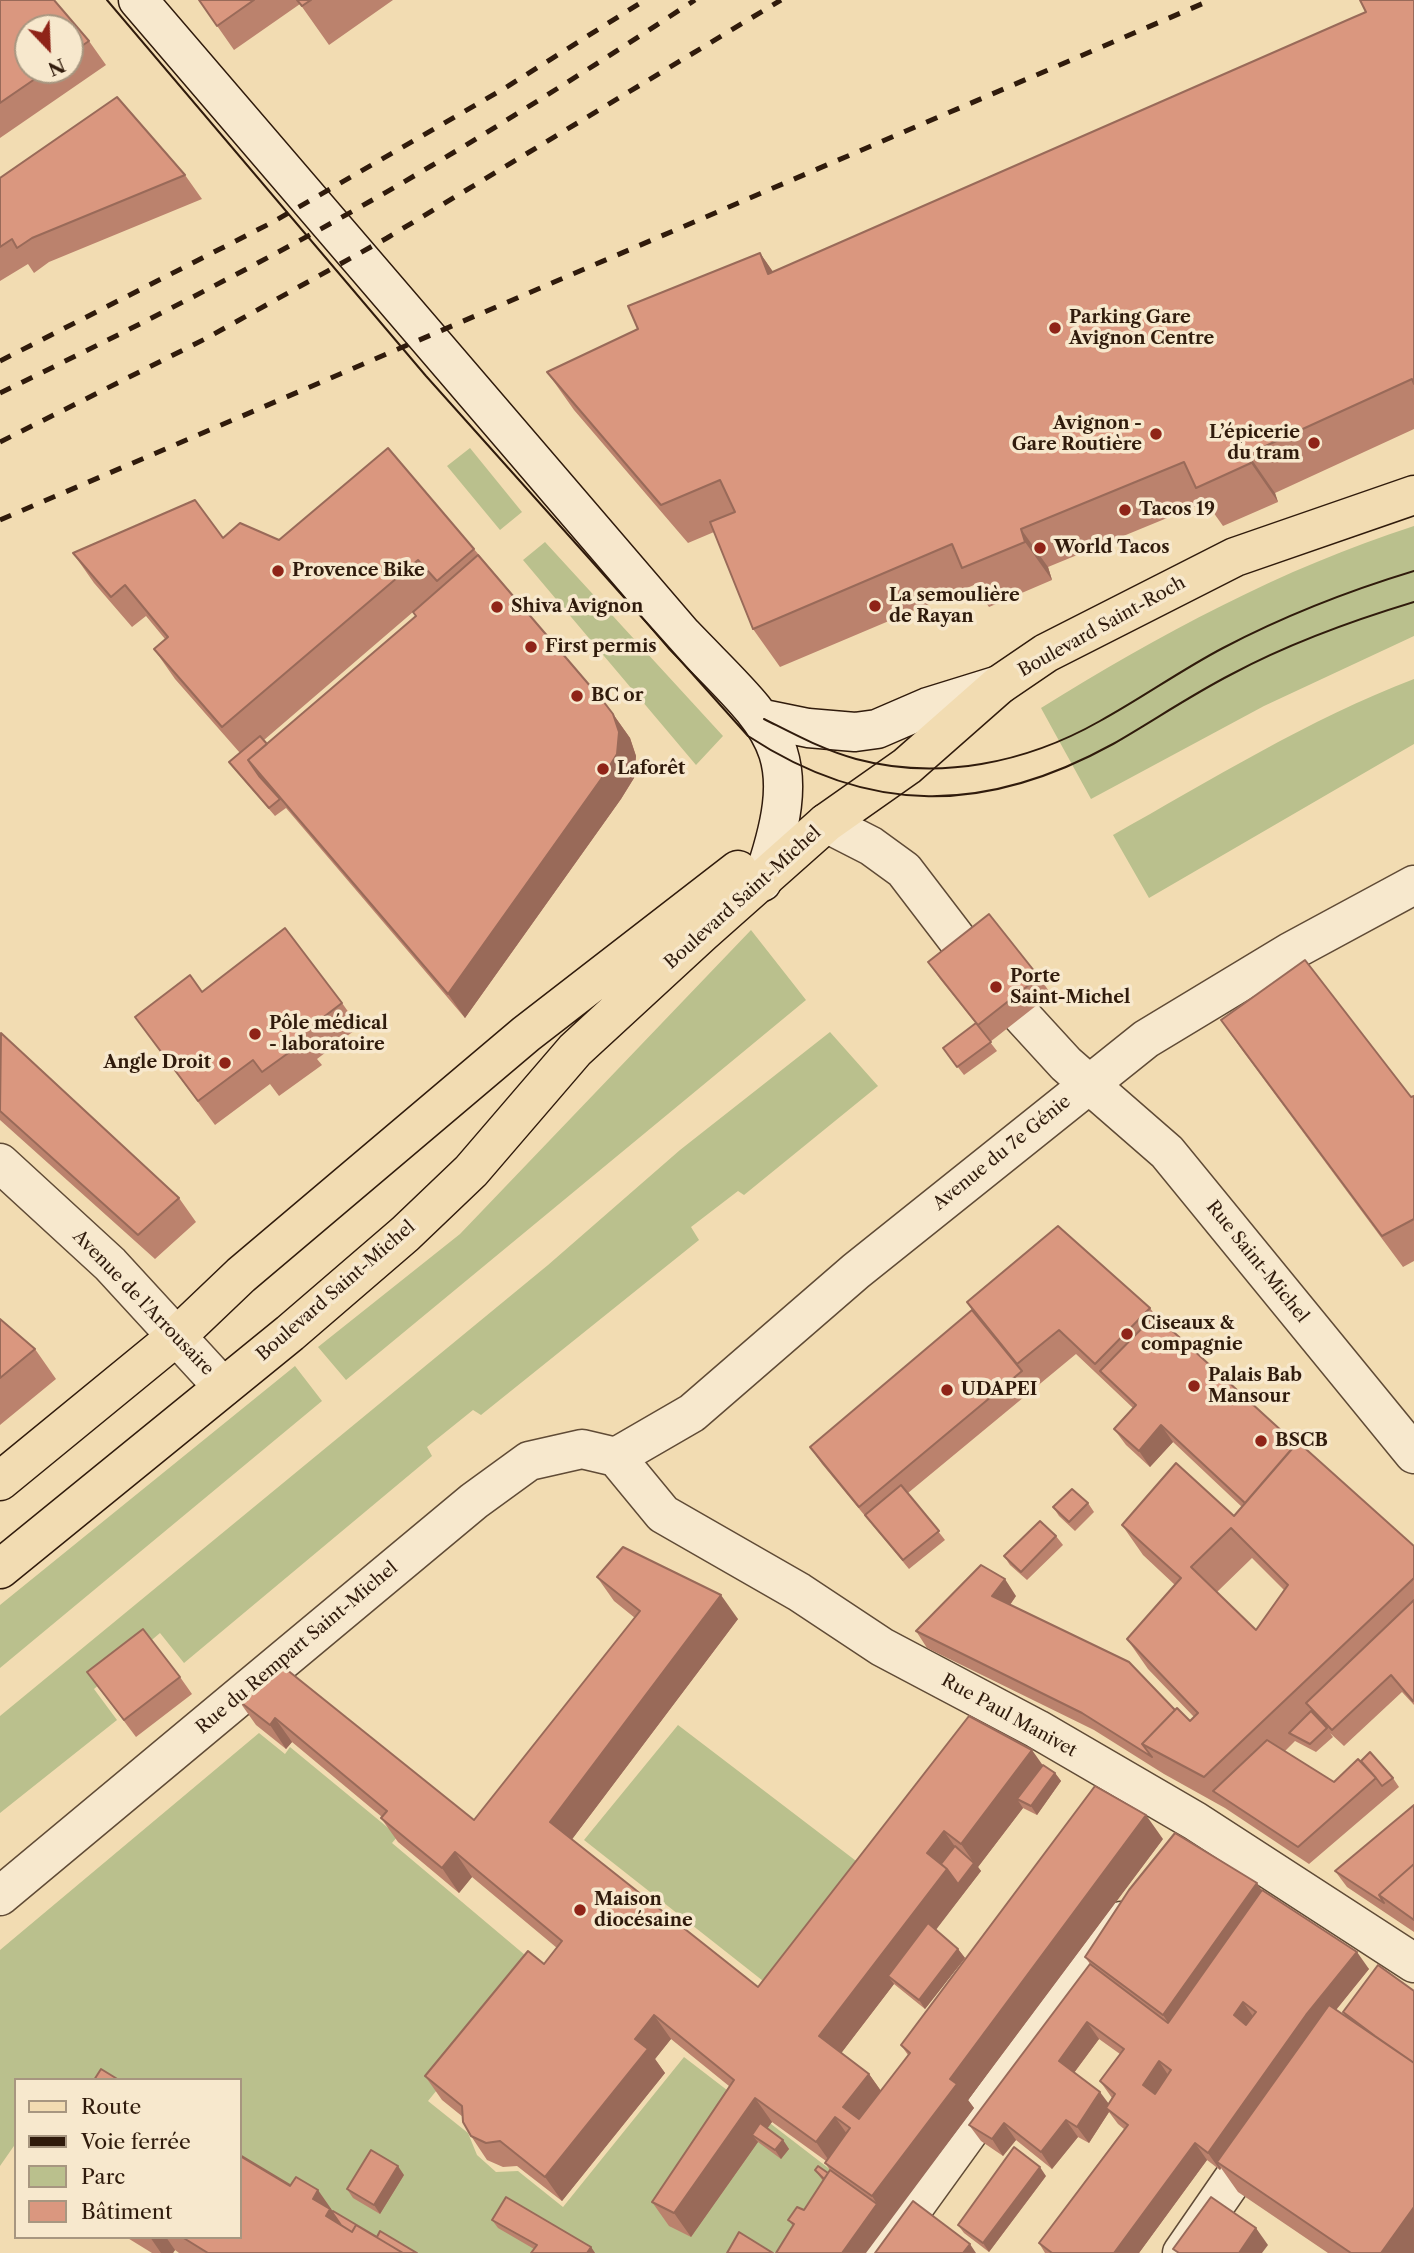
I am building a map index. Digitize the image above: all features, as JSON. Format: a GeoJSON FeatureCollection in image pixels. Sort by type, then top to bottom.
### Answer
{"type":"FeatureCollection","features":[{"type":"Feature","properties":{"kind":"main road","name":"Boulevard Saint-Roch"},"geometry":{"type":"LineString","coordinates":[[826,823],[907,766],[999,685],[1046,653],[1235,557],[1414,495]]}},
{"type":"Feature","properties":{"kind":"main road","name":"Boulevard Saint-Michel"},"geometry":{"type":"LineString","coordinates":[[0,1569],[290,1333],[462,1180],[575,1050],[768,865],[826,823]]}},
{"type":"Feature","properties":{"kind":"main road","name":"Boulevard Saint-Michel"},"geometry":{"type":"LineString","coordinates":[[0,1481],[177,1336],[242,1275],[526,1034],[745,865],[768,865]]}},
{"type":"Feature","properties":{"kind":"street"},"geometry":{"type":"LineString","coordinates":[[138,0],[683,635],[764,719],[782,758],[784,781],[768,865]]}},
{"type":"Feature","properties":{"kind":"street"},"geometry":{"type":"LineString","coordinates":[[764,719],[822,730],[855,732],[877,729],[928,707],[999,685]]}},
{"type":"Feature","properties":{"kind":"street"},"geometry":{"type":"LineString","coordinates":[[826,823],[871,846],[904,870],[970,955]]}},
{"type":"Feature","properties":{"kind":"street","name":"Avenue du 7e Génie"},"geometry":{"type":"LineString","coordinates":[[616,1457],[692,1413],[856,1271],[1146,1039],[1290,953],[1414,885]]}},
{"type":"Feature","properties":{"kind":"street","name":"Rue Saint-Michel"},"geometry":{"type":"LineString","coordinates":[[1022,1016],[1087,1084],[1167,1152],[1414,1454]]}},
{"type":"Feature","properties":{"kind":"street","name":"Avenue de l'Arrousaire"},"geometry":{"type":"LineString","coordinates":[[0,1163],[110,1264],[223,1387]]}},
{"type":"Feature","properties":{"kind":"street","name":"Rue du Rempart Saint-Michel"},"geometry":{"type":"LineString","coordinates":[[0,1896],[474,1501],[529,1461],[582,1449],[616,1457]]}},
{"type":"Feature","properties":{"kind":"street","name":"Rue Paul Manivet"},"geometry":{"type":"LineString","coordinates":[[616,1457],[663,1514],[799,1592],[882,1647],[1037,1729],[1195,1821],[1396,1966]]}},
{"type":"Feature","properties":{"kind":"street"},"geometry":{"type":"LineString","coordinates":[[1172,1852],[1195,1821]]}},
{"type":"Feature","properties":{"kind":"street"},"geometry":{"type":"LineString","coordinates":[[881,2253],[979,2113],[1140,1896]]}},
{"type":"Feature","properties":{"kind":"street"},"geometry":{"type":"LineString","coordinates":[[1182,2253],[1278,2116]]}},
{"type":"Feature","properties":{"kind":"green space"},"geometry":{"type":"Polygon","coordinates":[[[470,448],[522,512],[500,530],[447,466],[470,448]]]}},
{"type":"Feature","properties":{"kind":"green space"},"geometry":{"type":"Polygon","coordinates":[[[1414,526],[1414,636],[1264,706],[1091,799],[1041,708],[1222,605],[1317,562],[1414,526]]]}},
{"type":"Feature","properties":{"kind":"green space"},"geometry":{"type":"Polygon","coordinates":[[[545,542],[723,736],[696,765],[523,560],[545,542]]]}},
{"type":"Feature","properties":{"kind":"green space"},"geometry":{"type":"Polygon","coordinates":[[[1414,679],[1414,744],[1149,898],[1113,835],[1298,731],[1414,679]]]}},
{"type":"Feature","properties":{"kind":"green space"},"geometry":{"type":"Polygon","coordinates":[[[751,930],[806,1000],[346,1380],[318,1347],[460,1234],[751,930]]]}},
{"type":"Feature","properties":{"kind":"green space"},"geometry":{"type":"Polygon","coordinates":[[[830,1032],[878,1086],[744,1195],[738,1191],[691,1227],[699,1240],[481,1415],[473,1410],[427,1447],[432,1456],[184,1663],[160,1633],[94,1689],[117,1720],[0,1813],[0,1716],[548,1265],[680,1150],[830,1032]]]}},
{"type":"Feature","properties":{"kind":"green space"},"geometry":{"type":"Polygon","coordinates":[[[295,1366],[322,1401],[0,1668],[0,1605],[295,1366]]]}},
{"type":"Feature","properties":{"kind":"green space"},"geometry":{"type":"Polygon","coordinates":[[[678,1725],[864,1867],[772,1988],[584,1840],[678,1725]]]}},
{"type":"Feature","properties":{"kind":"green space"},"geometry":{"type":"Polygon","coordinates":[[[259,1733],[285,1754],[290,1747],[398,1836],[392,1843],[538,1966],[428,2101],[468,2133],[477,2155],[496,2172],[518,2171],[563,2207],[684,2057],[840,2177],[794,2253],[416,2253],[381,2240],[242,2157],[242,2078],[14,2078],[14,2146],[0,2166],[0,1950],[259,1733]]]}},
{"type":"Feature","properties":{"kind":"building"},"geometry":{"type":"Polygon","coordinates":[[[0,0],[54,0],[66,14],[14,14],[14,84],[28,84],[0,103],[0,0]]]}},
{"type":"Feature","properties":{"kind":"building"},"geometry":{"type":"Polygon","coordinates":[[[199,0],[254,0],[217,26],[199,0]]]}},
{"type":"Feature","properties":{"kind":"building"},"geometry":{"type":"Polygon","coordinates":[[[297,0],[311,0],[302,6],[297,0]]]}},
{"type":"Feature","properties":{"kind":"building","name":"Parking Gare Avignon Centre"},"geometry":{"type":"Polygon","coordinates":[[[1360,0],[1414,0],[1414,384],[1412,379],[1248,454],[1251,463],[1196,488],[1184,462],[1021,529],[1025,542],[962,568],[952,544],[753,629],[710,522],[735,512],[720,480],[661,505],[547,372],[638,329],[628,306],[760,253],[768,274],[1366,12],[1360,0]]]}},
{"type":"Feature","properties":{"kind":"building"},"geometry":{"type":"Polygon","coordinates":[[[117,97],[185,175],[32,238],[17,248],[12,239],[0,247],[0,178],[117,97]]]}},
{"type":"Feature","properties":{"kind":"building"},"geometry":{"type":"Polygon","coordinates":[[[388,448],[474,549],[437,581],[418,560],[222,727],[154,649],[168,637],[125,585],[111,597],[73,553],[195,500],[223,538],[240,523],[279,540],[388,448]]]}},
{"type":"Feature","properties":{"kind":"building"},"geometry":{"type":"Polygon","coordinates":[[[478,555],[603,701],[613,714],[619,732],[617,754],[604,775],[448,994],[248,760],[416,616],[413,612],[478,555]]]}},
{"type":"Feature","properties":{"kind":"building"},"geometry":{"type":"Polygon","coordinates":[[[260,736],[267,744],[248,760],[280,799],[269,808],[229,762],[260,736]]]}},
{"type":"Feature","properties":{"kind":"building","name":"Porte Saint-Michel"},"geometry":{"type":"Polygon","coordinates":[[[989,914],[1039,977],[978,1025],[928,962],[989,914]]]}},
{"type":"Feature","properties":{"kind":"building","name":"Pôle médical - laboratoire"},"geometry":{"type":"Polygon","coordinates":[[[285,928],[342,1003],[300,1035],[305,1041],[262,1072],[253,1060],[198,1101],[135,1017],[190,975],[202,992],[285,928]]]}},
{"type":"Feature","properties":{"kind":"building"},"geometry":{"type":"Polygon","coordinates":[[[1305,960],[1411,1097],[1414,1096],[1414,1219],[1382,1236],[1221,1020],[1305,960]]]}},
{"type":"Feature","properties":{"kind":"building"},"geometry":{"type":"Polygon","coordinates":[[[976,1023],[991,1042],[957,1067],[943,1048],[976,1023]]]}},
{"type":"Feature","properties":{"kind":"building"},"geometry":{"type":"Polygon","coordinates":[[[1,1033],[179,1198],[138,1235],[0,1111],[1,1033]]]}},
{"type":"Feature","properties":{"kind":"building"},"geometry":{"type":"Polygon","coordinates":[[[1058,1226],[1150,1308],[1095,1364],[1059,1330],[1017,1364],[967,1302],[1058,1226]]]}},
{"type":"Feature","properties":{"kind":"building"},"geometry":{"type":"Polygon","coordinates":[[[972,1310],[1022,1371],[859,1507],[810,1447],[972,1310]]]}},
{"type":"Feature","properties":{"kind":"building"},"geometry":{"type":"Polygon","coordinates":[[[1155,1315],[1296,1444],[1245,1503],[1161,1425],[1139,1451],[1114,1429],[1136,1405],[1100,1371],[1155,1315]]]}},
{"type":"Feature","properties":{"kind":"building"},"geometry":{"type":"Polygon","coordinates":[[[0,1319],[35,1349],[0,1378],[0,1319]]]}},
{"type":"Feature","properties":{"kind":"building"},"geometry":{"type":"Polygon","coordinates":[[[1298,1442],[1414,1546],[1414,1578],[1204,1777],[1142,1744],[1177,1708],[1190,1721],[1198,1713],[1127,1639],[1181,1578],[1122,1525],[1176,1463],[1234,1516],[1298,1442]],[[1231,1528],[1191,1567],[1256,1630],[1288,1585],[1231,1528]]]}},
{"type":"Feature","properties":{"kind":"building"},"geometry":{"type":"Polygon","coordinates":[[[901,1485],[939,1531],[903,1560],[865,1515],[901,1485]]]}},
{"type":"Feature","properties":{"kind":"building"},"geometry":{"type":"Polygon","coordinates":[[[1072,1489],[1088,1503],[1069,1522],[1053,1507],[1072,1489]]]}},
{"type":"Feature","properties":{"kind":"building"},"geometry":{"type":"Polygon","coordinates":[[[1040,1521],[1056,1536],[1021,1572],[1004,1556],[1040,1521]]]}},
{"type":"Feature","properties":{"kind":"building","name":"Maison diocésaine"},"geometry":{"type":"Polygon","coordinates":[[[623,1547],[721,1595],[550,1822],[758,1987],[969,1716],[1032,1750],[961,1844],[944,1831],[927,1853],[947,1869],[819,2036],[869,2074],[843,2107],[859,2119],[910,2053],[901,2045],[1095,1786],[1146,1815],[950,2079],[957,2084],[872,2196],[825,2163],[850,2128],[835,2117],[816,2142],[755,2098],[674,2213],[652,2202],[734,2080],[654,2015],[635,2039],[648,2049],[545,2177],[500,2141],[486,2143],[471,2136],[463,2122],[462,2106],[425,2076],[528,1951],[544,1964],[562,1941],[455,1852],[442,1868],[381,1818],[387,1811],[275,1718],[270,1725],[239,1701],[281,1665],[474,1820],[640,1611],[597,1577],[623,1547]]]}},
{"type":"Feature","properties":{"kind":"building"},"geometry":{"type":"Polygon","coordinates":[[[981,1565],[1005,1579],[992,1596],[1129,1662],[1175,1710],[1142,1744],[1152,1757],[1082,1713],[916,1631],[981,1565]]]}},
{"type":"Feature","properties":{"kind":"building"},"geometry":{"type":"Polygon","coordinates":[[[1414,1600],[1414,1700],[1391,1675],[1332,1730],[1306,1703],[1414,1600]]]}},
{"type":"Feature","properties":{"kind":"building"},"geometry":{"type":"Polygon","coordinates":[[[143,1629],[180,1677],[124,1720],[87,1672],[143,1629]]]}},
{"type":"Feature","properties":{"kind":"building"},"geometry":{"type":"Polygon","coordinates":[[[1311,1711],[1327,1728],[1310,1744],[1289,1733],[1311,1711]]]}},
{"type":"Feature","properties":{"kind":"building"},"geometry":{"type":"Polygon","coordinates":[[[1267,1740],[1334,1782],[1358,1759],[1376,1778],[1298,1847],[1213,1791],[1267,1740]]]}},
{"type":"Feature","properties":{"kind":"building"},"geometry":{"type":"Polygon","coordinates":[[[1370,1752],[1393,1778],[1382,1786],[1361,1761],[1370,1752]]]}},
{"type":"Feature","properties":{"kind":"building"},"geometry":{"type":"Polygon","coordinates":[[[1043,1765],[1055,1773],[1031,1806],[1017,1799],[1043,1765]]]}},
{"type":"Feature","properties":{"kind":"building"},"geometry":{"type":"Polygon","coordinates":[[[1414,1805],[1414,1864],[1379,1895],[1384,1903],[1335,1871],[1414,1805]]]}},
{"type":"Feature","properties":{"kind":"building"},"geometry":{"type":"Polygon","coordinates":[[[1175,1833],[1257,1883],[1163,2015],[1085,1957],[1129,1890],[1175,1833]]]}},
{"type":"Feature","properties":{"kind":"building"},"geometry":{"type":"Polygon","coordinates":[[[955,1846],[974,1863],[958,1884],[941,1864],[955,1846]]]}},
{"type":"Feature","properties":{"kind":"building"},"geometry":{"type":"Polygon","coordinates":[[[1414,1864],[1414,1920],[1379,1895],[1414,1864]]]}},
{"type":"Feature","properties":{"kind":"building"},"geometry":{"type":"Polygon","coordinates":[[[1262,1890],[1357,1952],[1306,2015],[1208,2153],[1195,2143],[1114,2253],[1052,2253],[1039,2243],[1128,2125],[1106,2108],[1115,2094],[1100,2081],[1124,2049],[1087,2022],[1059,2061],[1100,2092],[1077,2127],[1066,2120],[1041,2152],[1004,2123],[992,2139],[969,2125],[1090,1964],[1168,2023],[1262,1890]],[[1243,2002],[1234,2015],[1246,2025],[1256,2012],[1243,2002]],[[1159,2061],[1143,2085],[1155,2094],[1171,2070],[1159,2061]]]}},
{"type":"Feature","properties":{"kind":"building"},"geometry":{"type":"Polygon","coordinates":[[[928,1923],[958,1949],[919,2000],[888,1976],[928,1923]]]}},
{"type":"Feature","properties":{"kind":"building"},"geometry":{"type":"Polygon","coordinates":[[[1378,1965],[1414,1991],[1414,2063],[1343,2012],[1378,1965]]]}},
{"type":"Feature","properties":{"kind":"building"},"geometry":{"type":"Polygon","coordinates":[[[1329,2005],[1414,2063],[1414,2207],[1381,2253],[1351,2253],[1217,2162],[1329,2005]]]}},
{"type":"Feature","properties":{"kind":"building"},"geometry":{"type":"Polygon","coordinates":[[[101,2069],[116,2078],[95,2078],[101,2069]]]}},
{"type":"Feature","properties":{"kind":"building"},"geometry":{"type":"Polygon","coordinates":[[[760,2123],[783,2140],[775,2150],[752,2135],[760,2123]]]}},
{"type":"Feature","properties":{"kind":"building"},"geometry":{"type":"Polygon","coordinates":[[[1014,2147],[1040,2167],[983,2243],[958,2225],[1014,2147]]]}},
{"type":"Feature","properties":{"kind":"building"},"geometry":{"type":"Polygon","coordinates":[[[371,2150],[398,2166],[374,2205],[347,2189],[371,2150]]]}},
{"type":"Feature","properties":{"kind":"building"},"geometry":{"type":"Polygon","coordinates":[[[242,2157],[290,2186],[296,2177],[318,2190],[313,2199],[330,2209],[326,2216],[352,2232],[356,2225],[403,2253],[208,2253],[185,2239],[242,2239],[242,2157]]]}},
{"type":"Feature","properties":{"kind":"building"},"geometry":{"type":"Polygon","coordinates":[[[818,2166],[828,2173],[824,2179],[815,2170],[818,2166]]]}},
{"type":"Feature","properties":{"kind":"building"},"geometry":{"type":"Polygon","coordinates":[[[830,2170],[877,2204],[842,2253],[776,2253],[794,2224],[788,2220],[797,2207],[804,2210],[830,2170]]]}},
{"type":"Feature","properties":{"kind":"building"},"geometry":{"type":"Polygon","coordinates":[[[506,2197],[591,2247],[587,2253],[531,2253],[537,2245],[492,2220],[506,2197]]]}},
{"type":"Feature","properties":{"kind":"building"},"geometry":{"type":"Polygon","coordinates":[[[1211,2197],[1256,2228],[1239,2253],[1179,2253],[1173,2249],[1211,2197]]]}},
{"type":"Feature","properties":{"kind":"building"},"geometry":{"type":"Polygon","coordinates":[[[913,2201],[970,2244],[963,2253],[875,2253],[913,2201]]]}},
{"type":"Feature","properties":{"kind":"building"},"geometry":{"type":"Polygon","coordinates":[[[333,2211],[377,2237],[380,2231],[417,2253],[403,2253],[356,2225],[352,2232],[341,2225],[333,2211]]]}},
{"type":"Feature","properties":{"kind":"building"},"geometry":{"type":"Polygon","coordinates":[[[739,2232],[773,2253],[727,2253],[739,2232]]]}},
{"type":"Feature","properties":{"kind":"tram line"},"geometry":{"type":"LineString","coordinates":[[107,0],[426,376],[748,736],[794,762],[839,781],[884,792],[929,796],[974,793],[1020,784],[1066,767],[1113,744],[1217,682],[1276,652],[1344,625],[1414,602]]}},
{"type":"Feature","properties":{"kind":"tram line"},"geometry":{"type":"LineString","coordinates":[[764,719],[832,751],[887,765],[950,768],[1012,757],[1072,736],[1207,657],[1269,625],[1365,587],[1414,571]]}},
{"type":"Feature","properties":{"kind":"railway"},"geometry":{"type":"LineString","coordinates":[[0,361],[271,223],[505,88],[645,0]]}},
{"type":"Feature","properties":{"kind":"railway"},"geometry":{"type":"LineString","coordinates":[[0,393],[218,284],[378,197],[597,64],[695,0]]}},
{"type":"Feature","properties":{"kind":"railway"},"geometry":{"type":"LineString","coordinates":[[0,442],[205,339],[387,238],[781,0]]}},
{"type":"Feature","properties":{"kind":"railway"},"geometry":{"type":"LineString","coordinates":[[0,520],[1211,0]]}},
{"type":"Feature","properties":{"kind":"place","name":"Parking Gare Avignon Centre"},"geometry":{"type":"Point","coordinates":[1055,328]}},
{"type":"Feature","properties":{"kind":"place","name":"Avignon - Gare Routière"},"geometry":{"type":"Point","coordinates":[1156,434]}},
{"type":"Feature","properties":{"kind":"place","name":"L’épicerie du tram"},"geometry":{"type":"Point","coordinates":[1314,443]}},
{"type":"Feature","properties":{"kind":"place","name":"Tacos 19"},"geometry":{"type":"Point","coordinates":[1125,510]}},
{"type":"Feature","properties":{"kind":"place","name":"World Tacos"},"geometry":{"type":"Point","coordinates":[1040,548]}},
{"type":"Feature","properties":{"kind":"place","name":"Provence Bike"},"geometry":{"type":"Point","coordinates":[278,571]}},
{"type":"Feature","properties":{"kind":"place","name":"La semoulière de Rayan"},"geometry":{"type":"Point","coordinates":[875,606]}},
{"type":"Feature","properties":{"kind":"place","name":"Shiva Avignon"},"geometry":{"type":"Point","coordinates":[497,607]}},
{"type":"Feature","properties":{"kind":"place","name":"First permis"},"geometry":{"type":"Point","coordinates":[531,647]}},
{"type":"Feature","properties":{"kind":"place","name":"BC or"},"geometry":{"type":"Point","coordinates":[577,696]}},
{"type":"Feature","properties":{"kind":"place","name":"Laforêt"},"geometry":{"type":"Point","coordinates":[603,769]}},
{"type":"Feature","properties":{"kind":"place","name":"Porte Saint-Michel"},"geometry":{"type":"Point","coordinates":[996,987]}},
{"type":"Feature","properties":{"kind":"place","name":"Pôle médical - laboratoire"},"geometry":{"type":"Point","coordinates":[255,1034]}},
{"type":"Feature","properties":{"kind":"place","name":"Angle Droit"},"geometry":{"type":"Point","coordinates":[225,1063]}},
{"type":"Feature","properties":{"kind":"place","name":"Ciseaux & compagnie"},"geometry":{"type":"Point","coordinates":[1127,1334]}},
{"type":"Feature","properties":{"kind":"place","name":"Palais Bab Mansour"},"geometry":{"type":"Point","coordinates":[1194,1386]}},
{"type":"Feature","properties":{"kind":"place","name":"UDAPEI"},"geometry":{"type":"Point","coordinates":[947,1390]}},
{"type":"Feature","properties":{"kind":"place","name":"BSCB"},"geometry":{"type":"Point","coordinates":[1261,1441]}},
{"type":"Feature","properties":{"kind":"place","name":"Maison diocésaine"},"geometry":{"type":"Point","coordinates":[580,1910]}}]}
